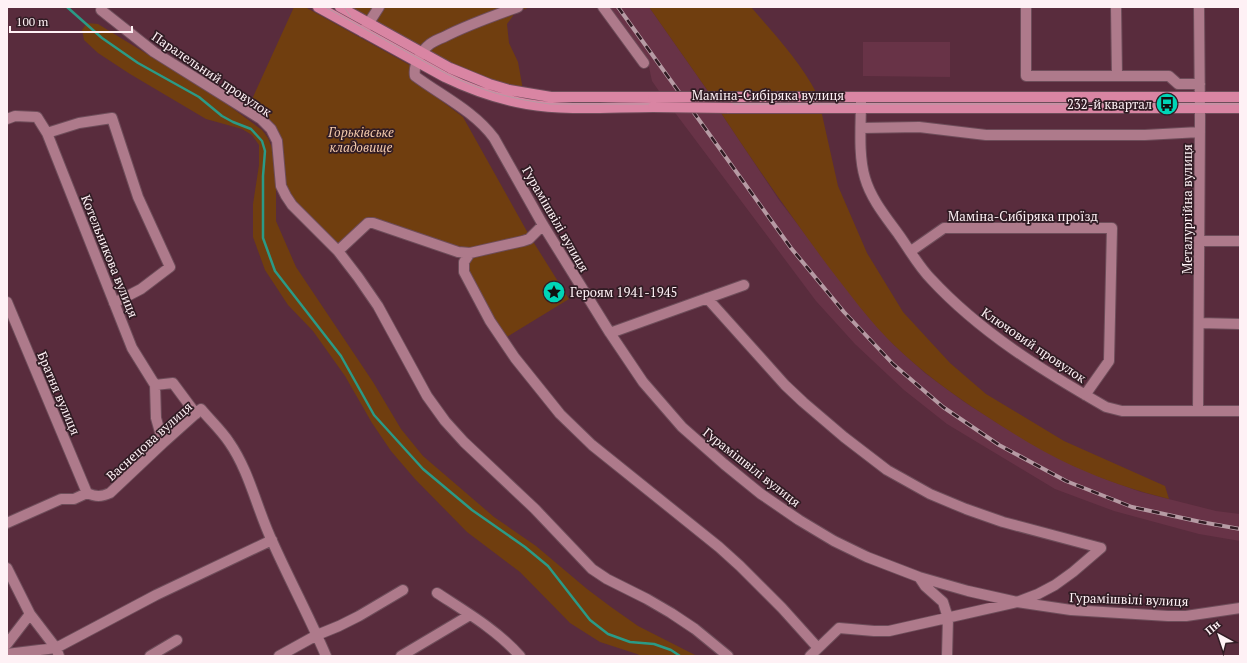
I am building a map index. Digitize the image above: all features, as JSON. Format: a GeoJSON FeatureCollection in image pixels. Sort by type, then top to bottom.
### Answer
{"type":"FeatureCollection","features":[{"type":"Feature","properties":{"kind":"main road","name":"Маміна-Сибіряка вулиця"},"geometry":{"type":"LineString","coordinates":[[318,7],[363,32],[469,77],[502,88],[551,97],[1240,97]]}},
{"type":"Feature","properties":{"kind":"main road","name":"Маміна-Сибіряка вулиця"},"geometry":{"type":"LineString","coordinates":[[340,7],[369,23],[465,87],[486,94],[528,104],[550,107],[1240,108]]}},
{"type":"Feature","properties":{"kind":"street"},"geometry":{"type":"LineString","coordinates":[[363,32],[379,7]]}},
{"type":"Feature","properties":{"kind":"street"},"geometry":{"type":"LineString","coordinates":[[420,57],[430,44],[454,31],[518,7]]}},
{"type":"Feature","properties":{"kind":"street"},"geometry":{"type":"LineString","coordinates":[[603,7],[644,63]]}},
{"type":"Feature","properties":{"kind":"street"},"geometry":{"type":"LineString","coordinates":[[1026,7],[1026,76],[1169,76],[1178,84],[1200,84]]}},
{"type":"Feature","properties":{"kind":"street"},"geometry":{"type":"LineString","coordinates":[[1116,7],[1117,76]]}},
{"type":"Feature","properties":{"kind":"street","name":"Металургійна вулиця"},"geometry":{"type":"LineString","coordinates":[[1198,411],[1200,241],[1199,7]]}},
{"type":"Feature","properties":{"kind":"street","name":"Паралельний провулок"},"geometry":{"type":"LineString","coordinates":[[101,10],[154,52],[261,119],[271,129],[277,141],[282,186],[286,196],[292,205],[338,251]]}},
{"type":"Feature","properties":{"kind":"street","name":"Гурамішвілі вулиця"},"geometry":{"type":"LineString","coordinates":[[420,57],[414,74],[415,76],[477,119],[490,133],[543,225],[610,333],[643,382],[682,426],[724,464],[761,494],[798,520],[834,541],[867,557],[919,577],[968,591],[1017,602],[1071,610],[1168,616],[1186,616],[1240,608]]}},
{"type":"Feature","properties":{"kind":"street","name":"Ключовий провулок"},"geometry":{"type":"LineString","coordinates":[[861,97],[861,159],[865,178],[872,196],[930,278],[977,323],[1018,353],[1106,407],[1122,411],[1240,411]]}},
{"type":"Feature","properties":{"kind":"street","name":"Котельникова вулиця"},"geometry":{"type":"LineString","coordinates":[[7,119],[15,116],[37,117],[47,133],[132,348],[155,385]]}},
{"type":"Feature","properties":{"kind":"street"},"geometry":{"type":"LineString","coordinates":[[47,133],[79,123],[112,118],[138,197],[170,267],[141,289],[114,303]]}},
{"type":"Feature","properties":{"kind":"street"},"geometry":{"type":"LineString","coordinates":[[861,128],[918,128],[986,135],[1145,135],[1200,132]]}},
{"type":"Feature","properties":{"kind":"street"},"geometry":{"type":"LineString","coordinates":[[543,225],[529,239],[470,253],[458,252],[373,223],[368,223],[338,251],[378,306],[427,396],[445,421],[464,442],[534,509],[592,569],[607,579],[671,613],[695,629],[728,656]]}},
{"type":"Feature","properties":{"kind":"street","name":"Маміна-Сибіряка проїзд"},"geometry":{"type":"LineString","coordinates":[[910,251],[944,228],[1112,228],[1109,361],[1085,395]]}},
{"type":"Feature","properties":{"kind":"street"},"geometry":{"type":"LineString","coordinates":[[1200,241],[1240,241]]}},
{"type":"Feature","properties":{"kind":"street"},"geometry":{"type":"LineString","coordinates":[[470,253],[464,262],[464,272],[490,321],[515,358],[560,414],[592,446],[719,547],[740,566],[782,608],[818,648]]}},
{"type":"Feature","properties":{"kind":"street"},"geometry":{"type":"LineString","coordinates":[[610,333],[744,285]]}},
{"type":"Feature","properties":{"kind":"street"},"geometry":{"type":"LineString","coordinates":[[707,298],[794,393],[844,437],[887,470],[930,494],[966,509],[1003,522],[1101,548],[1055,585],[1038,594],[1017,602]]}},
{"type":"Feature","properties":{"kind":"street","name":"Братня вулиця"},"geometry":{"type":"LineString","coordinates":[[7,302],[87,493]]}},
{"type":"Feature","properties":{"kind":"street"},"geometry":{"type":"LineString","coordinates":[[1199,323],[1240,324]]}},
{"type":"Feature","properties":{"kind":"street"},"geometry":{"type":"LineString","coordinates":[[163,443],[156,418],[155,385],[173,383],[196,414]]}},
{"type":"Feature","properties":{"kind":"street","name":"Васнецова вулиця"},"geometry":{"type":"LineString","coordinates":[[87,493],[94,497],[103,497],[110,493],[201,409],[229,442],[254,492],[272,540],[326,656]]}},
{"type":"Feature","properties":{"kind":"street"},"geometry":{"type":"LineString","coordinates":[[7,522],[61,499],[74,499],[87,493]]}},
{"type":"Feature","properties":{"kind":"street"},"geometry":{"type":"LineString","coordinates":[[7,654],[57,652],[156,596],[272,540]]}},
{"type":"Feature","properties":{"kind":"street"},"geometry":{"type":"LineString","coordinates":[[7,568],[30,614],[57,652]]}},
{"type":"Feature","properties":{"kind":"street","name":"Гурамішвілі вулиця"},"geometry":{"type":"LineString","coordinates":[[919,577],[925,586],[943,602],[948,618],[947,656]]}},
{"type":"Feature","properties":{"kind":"street"},"geometry":{"type":"LineString","coordinates":[[279,656],[317,635],[359,616],[403,590]]}},
{"type":"Feature","properties":{"kind":"street"},"geometry":{"type":"LineString","coordinates":[[437,593],[488,627],[509,643],[520,656]]}},
{"type":"Feature","properties":{"kind":"street","name":"Гурамішвілі вулиця"},"geometry":{"type":"LineString","coordinates":[[810,656],[839,628],[874,632],[889,630],[1017,602]]}},
{"type":"Feature","properties":{"kind":"street"},"geometry":{"type":"LineString","coordinates":[[7,644],[30,614]]}},
{"type":"Feature","properties":{"kind":"street"},"geometry":{"type":"LineString","coordinates":[[401,656],[470,615]]}},
{"type":"Feature","properties":{"kind":"street"},"geometry":{"type":"LineString","coordinates":[[150,656],[177,640]]}},
{"type":"Feature","properties":{"kind":"shaded area"},"geometry":{"type":"Polygon","coordinates":[[[606,7],[649,7],[710,94],[661,94],[652,81],[649,67],[606,7]]]}},
{"type":"Feature","properties":{"kind":"shaded area"},"geometry":{"type":"Polygon","coordinates":[[[863,42],[950,42],[950,77],[863,76],[863,42]]]}},
{"type":"Feature","properties":{"kind":"shaded area"},"geometry":{"type":"Polygon","coordinates":[[[673,110],[719,110],[779,200],[867,315],[894,345],[925,373],[963,401],[999,424],[1072,465],[1141,492],[1216,511],[1240,514],[1240,541],[1199,534],[1114,511],[1055,489],[947,424],[904,390],[855,344],[816,301],[673,110]]]}},
{"type":"Feature","properties":{"kind":"green space","name":"Горьківське кладовище"},"geometry":{"type":"Polygon","coordinates":[[[294,7],[305,7],[415,68],[419,84],[463,117],[529,235],[569,299],[505,338],[476,290],[459,249],[373,220],[338,246],[295,203],[284,185],[280,140],[248,108],[294,7]]]}},
{"type":"Feature","properties":{"kind":"green space"},"geometry":{"type":"Polygon","coordinates":[[[347,7],[530,7],[515,13],[507,24],[509,43],[518,62],[523,90],[471,74],[347,7]]]}},
{"type":"Feature","properties":{"kind":"green space"},"geometry":{"type":"Polygon","coordinates":[[[649,7],[751,7],[795,59],[817,94],[710,94],[649,7]]]}},
{"type":"Feature","properties":{"kind":"green space"},"geometry":{"type":"Polygon","coordinates":[[[87,23],[98,24],[217,97],[262,130],[268,138],[272,148],[276,187],[276,221],[296,267],[373,382],[401,429],[423,456],[494,517],[536,546],[611,607],[638,626],[697,656],[641,656],[600,642],[570,623],[520,572],[467,532],[415,479],[391,451],[372,423],[345,376],[313,331],[288,305],[265,270],[253,237],[253,204],[259,165],[259,145],[252,135],[242,129],[206,119],[130,74],[98,53],[84,40],[82,30],[87,23]]]}},
{"type":"Feature","properties":{"kind":"green space"},"geometry":{"type":"Polygon","coordinates":[[[719,110],[821,110],[838,186],[867,253],[903,312],[950,363],[986,394],[1064,441],[1165,486],[1169,499],[1132,489],[1073,466],[1050,455],[971,406],[916,365],[877,327],[844,287],[786,208],[719,110]]]}},
{"type":"Feature","properties":{"kind":"waterway"},"geometry":{"type":"LineString","coordinates":[[67,7],[102,38],[138,63],[199,97],[222,116],[251,129],[262,141],[265,151],[263,176],[263,238],[275,271],[341,356],[374,415],[423,469],[472,510],[525,547],[548,566],[590,620],[608,634],[630,642],[654,644],[671,650],[680,656]]}},
{"type":"Feature","properties":{"kind":"tram line"},"geometry":{"type":"LineString","coordinates":[[325,7],[460,80],[497,94],[550,104],[1240,104]]}},
{"type":"Feature","properties":{"kind":"tram line"},"geometry":{"type":"LineString","coordinates":[[344,7],[351,17]]}},
{"type":"Feature","properties":{"kind":"railway"},"geometry":{"type":"LineString","coordinates":[[618,7],[791,248],[844,312],[893,364],[943,407],[999,445],[1066,481],[1132,507],[1240,529]]}},
{"type":"Feature","properties":{"kind":"place","name":"232-й квартал"},"geometry":{"type":"Point","coordinates":[1167,104]}},
{"type":"Feature","properties":{"kind":"place","name":"Героям 1941-1945"},"geometry":{"type":"Point","coordinates":[554,292]}}]}
